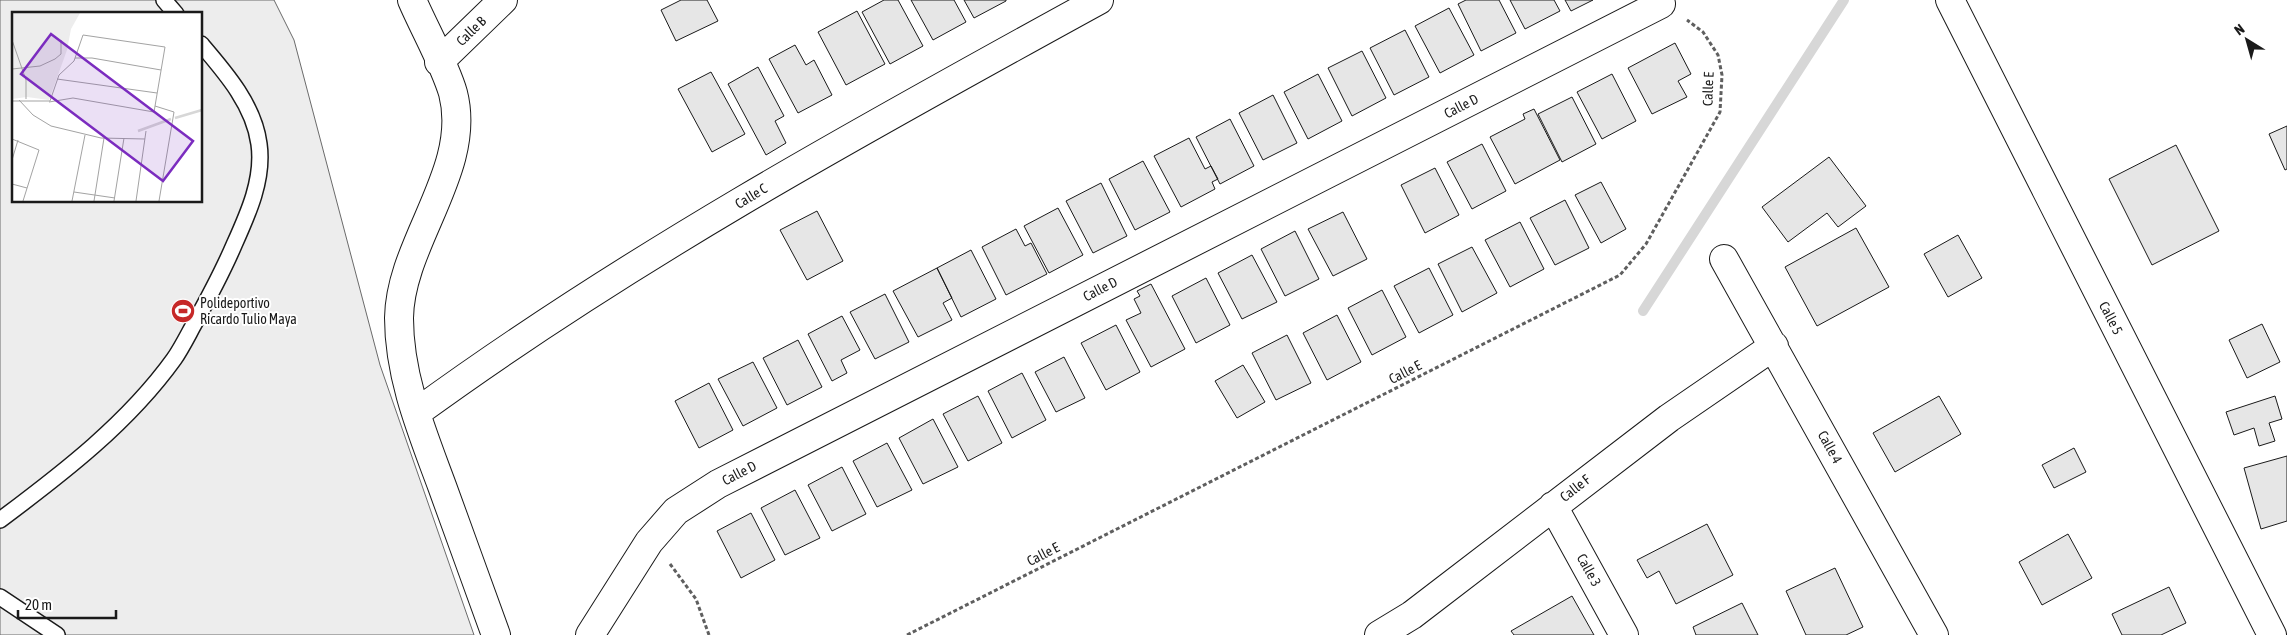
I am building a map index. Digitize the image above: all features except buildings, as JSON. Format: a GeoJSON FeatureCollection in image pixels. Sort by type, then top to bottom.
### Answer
{"type":"FeatureCollection","features":[{"type":"Feature","properties":{"kind":"street"},"geometry":{"type":"LineString","coordinates":[[412,0],[453,94],[456,124],[452,156],[403,286],[399,318],[402,358],[416,413],[496,635]]}},
{"type":"Feature","properties":{"kind":"street","name":"Calle B"},"geometry":{"type":"LineString","coordinates":[[439,62],[503,0]]}},
{"type":"Feature","properties":{"kind":"street","name":"Calle C"},"geometry":{"type":"LineString","coordinates":[[416,413],[476,369],[637,264],[874,123],[1099,0]]}},
{"type":"Feature","properties":{"kind":"street","name":"Calle 5"},"geometry":{"type":"LineString","coordinates":[[1950,0],[2272,635]]}},
{"type":"Feature","properties":{"kind":"street","name":"Calle D"},"geometry":{"type":"LineString","coordinates":[[590,635],[649,542],[676,512],[718,484],[1660,2]]}},
{"type":"Feature","properties":{"kind":"street","name":"Calle 4"},"geometry":{"type":"LineString","coordinates":[[1724,259],[1934,635]]}},
{"type":"Feature","properties":{"kind":"street","name":"Calle F"},"geometry":{"type":"LineString","coordinates":[[1379,635],[1412,615],[1669,418],[1774,346]]}},
{"type":"Feature","properties":{"kind":"street","name":"Calle 3"},"geometry":{"type":"LineString","coordinates":[[1553,506],[1624,635]]}},
{"type":"Feature","properties":{"kind":"lane"},"geometry":{"type":"LineString","coordinates":[[164,0],[174,12]]}},
{"type":"Feature","properties":{"kind":"lane"},"geometry":{"type":"LineString","coordinates":[[0,520],[90,450],[143,396],[174,358],[220,279],[239,235],[255,192],[260,163],[259,144],[255,126],[247,107],[236,89],[202,45]]}},
{"type":"Feature","properties":{"kind":"lane"},"geometry":{"type":"LineString","coordinates":[[0,597],[57,635]]}},
{"type":"Feature","properties":{"kind":"path","name":"Calle E"},"geometry":{"type":"LineString","coordinates":[[907,635],[1620,275],[1646,244],[1720,112],[1722,75],[1718,55],[1703,32],[1660,2]]}},
{"type":"Feature","properties":{"kind":"path"},"geometry":{"type":"LineString","coordinates":[[649,542],[666,559],[696,599],[709,635]]}},
{"type":"Feature","properties":{"kind":"shaded area","name":"Polideportivo Ricardo Tulio Maya"},"geometry":{"type":"Polygon","coordinates":[[[0,0],[274,0],[294,40],[380,365],[474,635],[0,635],[0,0]]]}},
{"type":"Feature","properties":{"kind":"waterway"},"geometry":{"type":"LineString","coordinates":[[1643,311],[1844,0]]}},
{"type":"Feature","properties":{"kind":"place","name":"Polideportivo Ricardo Tulio Maya"},"geometry":{"type":"Point","coordinates":[183,311]}}]}
